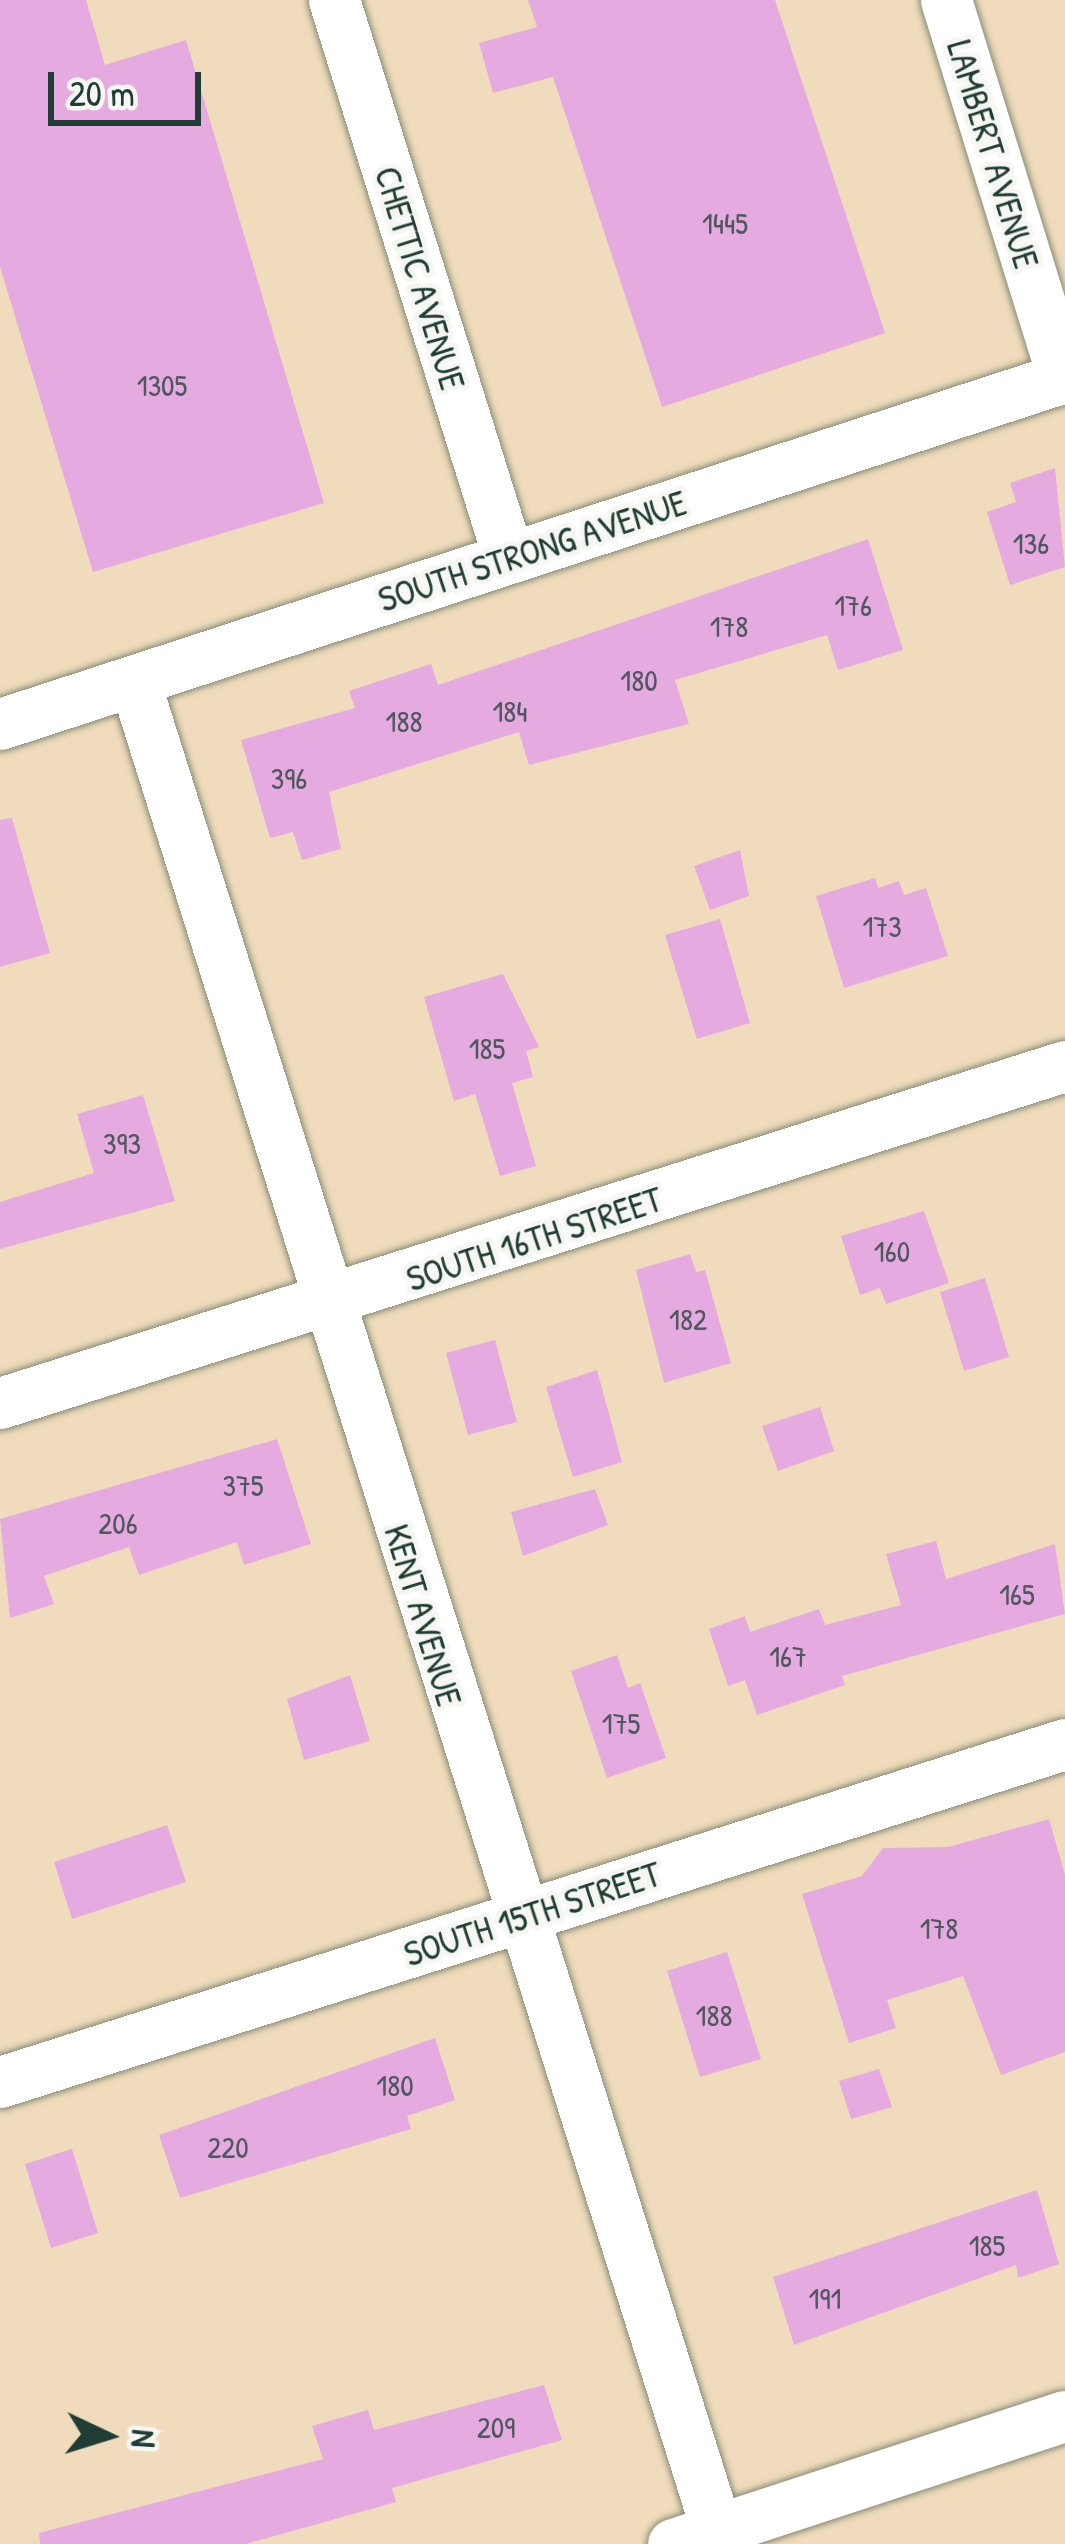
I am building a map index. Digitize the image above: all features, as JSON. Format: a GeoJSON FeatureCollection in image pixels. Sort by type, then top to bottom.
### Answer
{"type":"FeatureCollection","features":[{"type":"Feature","properties":{"kind":"street","name":"CHETTIC AVENUE"},"geometry":{"type":"LineString","coordinates":[[334,0],[508,556]]}},
{"type":"Feature","properties":{"kind":"street","name":"LAMBERT AVENUE"},"geometry":{"type":"LineString","coordinates":[[946,0],[1064,377]]}},
{"type":"Feature","properties":{"kind":"street","name":"SOUTH STRONG AVENUE"},"geometry":{"type":"LineString","coordinates":[[0,724],[1064,377]]}},
{"type":"Feature","properties":{"kind":"street","name":"KENT AVENUE"},"geometry":{"type":"LineString","coordinates":[[135,683],[518,1917],[704,2539]]}},
{"type":"Feature","properties":{"kind":"street","name":"SOUTH 16TH STREET"},"geometry":{"type":"LineString","coordinates":[[0,1403],[327,1306],[1065,1066]]}},
{"type":"Feature","properties":{"kind":"street","name":"SOUTH 15TH STREET"},"geometry":{"type":"LineString","coordinates":[[0,2082],[1065,1744]]}},
{"type":"Feature","properties":{"kind":"street"},"geometry":{"type":"LineString","coordinates":[[704,2539],[1065,2416]]}},
{"type":"Feature","properties":{"kind":"building"},"geometry":{"type":"Polygon","coordinates":[[[0,0],[86,0],[105,65],[186,40],[324,503],[93,572],[0,267],[0,0]]]}},
{"type":"Feature","properties":{"kind":"building"},"geometry":{"type":"Polygon","coordinates":[[[528,0],[775,0],[885,333],[662,407],[553,77],[493,93],[479,43],[537,27],[528,0]]]}},
{"type":"Feature","properties":{"kind":"building"},"geometry":{"type":"Polygon","coordinates":[[[1055,468],[1065,567],[1010,585],[987,512],[1016,502],[1010,483],[1055,468]]]}},
{"type":"Feature","properties":{"kind":"building"},"geometry":{"type":"Polygon","coordinates":[[[868,539],[903,650],[838,670],[827,635],[675,680],[689,724],[529,765],[519,732],[329,792],[341,849],[302,860],[293,832],[270,838],[241,740],[355,708],[349,691],[431,664],[438,685],[868,539]]]}},
{"type":"Feature","properties":{"kind":"building"},"geometry":{"type":"Polygon","coordinates":[[[12,818],[50,953],[0,967],[0,820],[12,818]]]}},
{"type":"Feature","properties":{"kind":"building"},"geometry":{"type":"Polygon","coordinates":[[[740,850],[749,896],[710,910],[694,866],[740,850]]]}},
{"type":"Feature","properties":{"kind":"building"},"geometry":{"type":"Polygon","coordinates":[[[875,878],[878,888],[899,881],[904,895],[926,888],[948,956],[844,988],[816,896],[875,878]]]}},
{"type":"Feature","properties":{"kind":"building"},"geometry":{"type":"Polygon","coordinates":[[[720,919],[750,1023],[697,1039],[665,935],[720,919]]]}},
{"type":"Feature","properties":{"kind":"building"},"geometry":{"type":"Polygon","coordinates":[[[503,974],[539,1047],[526,1051],[533,1077],[512,1083],[536,1166],[500,1176],[475,1094],[454,1101],[424,997],[503,974]]]}},
{"type":"Feature","properties":{"kind":"building"},"geometry":{"type":"Polygon","coordinates":[[[143,1095],[175,1201],[0,1249],[0,1202],[94,1173],[77,1114],[143,1095]]]}},
{"type":"Feature","properties":{"kind":"building"},"geometry":{"type":"Polygon","coordinates":[[[924,1211],[949,1283],[886,1304],[880,1288],[860,1295],[841,1236],[924,1211]]]}},
{"type":"Feature","properties":{"kind":"building"},"geometry":{"type":"Polygon","coordinates":[[[690,1254],[696,1272],[705,1270],[731,1363],[664,1383],[636,1270],[690,1254]]]}},
{"type":"Feature","properties":{"kind":"building"},"geometry":{"type":"Polygon","coordinates":[[[985,1278],[1009,1357],[964,1371],[940,1292],[985,1278]]]}},
{"type":"Feature","properties":{"kind":"building"},"geometry":{"type":"Polygon","coordinates":[[[495,1340],[517,1422],[468,1435],[446,1353],[495,1340]]]}},
{"type":"Feature","properties":{"kind":"building"},"geometry":{"type":"Polygon","coordinates":[[[597,1370],[622,1462],[573,1477],[546,1387],[597,1370]]]}},
{"type":"Feature","properties":{"kind":"building"},"geometry":{"type":"Polygon","coordinates":[[[820,1407],[834,1451],[778,1471],[762,1426],[820,1407]]]}},
{"type":"Feature","properties":{"kind":"building"},"geometry":{"type":"Polygon","coordinates":[[[277,1439],[311,1544],[244,1565],[237,1542],[139,1575],[129,1547],[44,1576],[54,1604],[10,1618],[0,1519],[277,1439]]]}},
{"type":"Feature","properties":{"kind":"building"},"geometry":{"type":"Polygon","coordinates":[[[595,1489],[608,1525],[523,1556],[511,1512],[595,1489]]]}},
{"type":"Feature","properties":{"kind":"building"},"geometry":{"type":"Polygon","coordinates":[[[936,1541],[946,1579],[1055,1544],[1065,1614],[842,1676],[845,1685],[757,1715],[745,1680],[728,1686],[709,1629],[745,1616],[750,1632],[819,1609],[825,1625],[901,1605],[886,1554],[936,1541]]]}},
{"type":"Feature","properties":{"kind":"building"},"geometry":{"type":"Polygon","coordinates":[[[617,1655],[628,1688],[640,1683],[666,1758],[607,1778],[571,1671],[617,1655]]]}},
{"type":"Feature","properties":{"kind":"building"},"geometry":{"type":"Polygon","coordinates":[[[350,1675],[370,1741],[304,1760],[287,1699],[350,1675]]]}},
{"type":"Feature","properties":{"kind":"building"},"geometry":{"type":"Polygon","coordinates":[[[1049,1819],[1065,1875],[1065,2052],[1001,2075],[963,1976],[887,2000],[896,2028],[849,2043],[802,1894],[862,1876],[883,1848],[948,1847],[1049,1819]]]}},
{"type":"Feature","properties":{"kind":"building"},"geometry":{"type":"Polygon","coordinates":[[[167,1825],[186,1882],[72,1919],[54,1862],[167,1825]]]}},
{"type":"Feature","properties":{"kind":"building"},"geometry":{"type":"Polygon","coordinates":[[[727,1952],[761,2059],[700,2077],[667,1971],[727,1952]]]}},
{"type":"Feature","properties":{"kind":"building"},"geometry":{"type":"Polygon","coordinates":[[[435,2038],[455,2100],[407,2116],[411,2129],[180,2198],[159,2135],[435,2038]]]}},
{"type":"Feature","properties":{"kind":"building"},"geometry":{"type":"Polygon","coordinates":[[[879,2069],[892,2107],[851,2119],[839,2081],[879,2069]]]}},
{"type":"Feature","properties":{"kind":"building"},"geometry":{"type":"Polygon","coordinates":[[[72,2149],[98,2233],[51,2248],[25,2164],[72,2149]]]}},
{"type":"Feature","properties":{"kind":"building"},"geometry":{"type":"Polygon","coordinates":[[[1037,2190],[1059,2264],[1018,2278],[1016,2265],[794,2345],[773,2277],[1037,2190]]]}},
{"type":"Feature","properties":{"kind":"building"},"geometry":{"type":"Polygon","coordinates":[[[544,2385],[562,2440],[392,2488],[396,2502],[246,2544],[40,2544],[39,2533],[323,2459],[312,2426],[368,2410],[374,2430],[544,2385]]]}}]}
